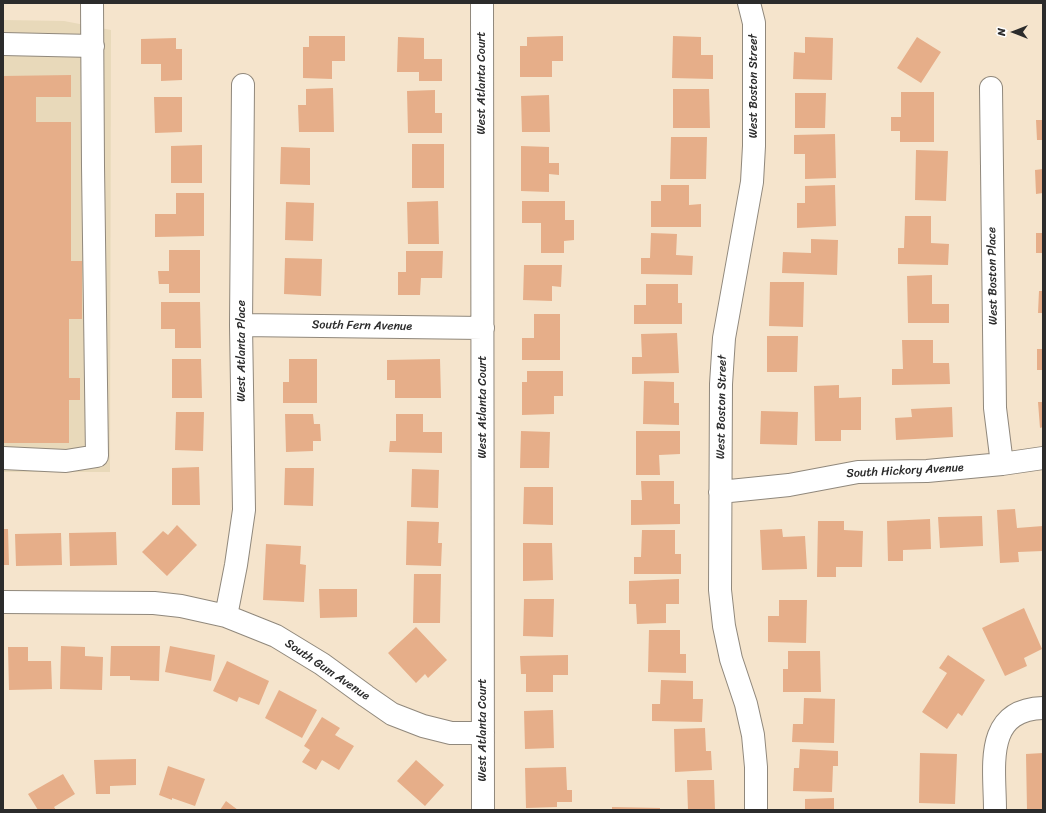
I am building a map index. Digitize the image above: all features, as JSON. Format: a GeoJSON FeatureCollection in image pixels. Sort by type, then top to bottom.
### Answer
{"type":"FeatureCollection","features":[{"type":"Feature","properties":{"kind":"street"},"geometry":{"type":"LineString","coordinates":[[3,458],[66,461],[97,456],[92,3]]}},
{"type":"Feature","properties":{"kind":"street","name":"West Atlanta Court"},"geometry":{"type":"LineString","coordinates":[[482,3],[483,810]]}},
{"type":"Feature","properties":{"kind":"street","name":"West Boston Street"},"geometry":{"type":"LineString","coordinates":[[749,3],[754,23],[754,146],[752,182],[724,338],[721,384],[720,590],[724,626],[731,659],[746,704],[753,736],[756,767],[756,810]]}},
{"type":"Feature","properties":{"kind":"street"},"geometry":{"type":"LineString","coordinates":[[3,44],[93,46]]}},
{"type":"Feature","properties":{"kind":"street","name":"West Atlanta Place"},"geometry":{"type":"LineString","coordinates":[[226,616],[236,565],[244,510],[241,325],[243,85]]}},
{"type":"Feature","properties":{"kind":"street","name":"West Boston Place"},"geometry":{"type":"LineString","coordinates":[[991,88],[995,408],[1002,464]]}},
{"type":"Feature","properties":{"kind":"street","name":"South Fern Avenue"},"geometry":{"type":"LineString","coordinates":[[241,325],[483,328]]}},
{"type":"Feature","properties":{"kind":"street","name":"South Hickory Avenue"},"geometry":{"type":"LineString","coordinates":[[720,492],[789,485],[858,472],[927,471],[1002,464],[1043,458]]}},
{"type":"Feature","properties":{"kind":"street","name":"South Gum Avenue"},"geometry":{"type":"LineString","coordinates":[[3,602],[154,603],[181,606],[226,616],[276,636],[322,664],[392,714],[423,726],[451,732],[483,733]]}},
{"type":"Feature","properties":{"kind":"street"},"geometry":{"type":"LineString","coordinates":[[995,810],[996,742],[1002,728],[1020,711],[1031,708],[1043,708]]}},
{"type":"Feature","properties":{"kind":"shaded area"},"geometry":{"type":"Polygon","coordinates":[[[3,20],[64,21],[111,30],[110,472],[3,472],[3,20]]]}},
{"type":"Feature","properties":{"kind":"building"},"geometry":{"type":"Polygon","coordinates":[[[309,36],[345,36],[345,61],[332,61],[332,79],[303,78],[303,47],[309,47],[309,36]]]}},
{"type":"Feature","properties":{"kind":"building"},"geometry":{"type":"Polygon","coordinates":[[[563,36],[563,61],[552,61],[552,77],[520,77],[520,46],[527,46],[527,37],[563,36]]]}},
{"type":"Feature","properties":{"kind":"building"},"geometry":{"type":"Polygon","coordinates":[[[673,36],[701,37],[701,55],[713,55],[713,79],[672,78],[673,36]]]}},
{"type":"Feature","properties":{"kind":"building"},"geometry":{"type":"Polygon","coordinates":[[[398,37],[424,38],[424,59],[442,59],[442,81],[419,81],[419,72],[397,72],[398,37]]]}},
{"type":"Feature","properties":{"kind":"building"},"geometry":{"type":"Polygon","coordinates":[[[805,37],[833,38],[832,80],[793,79],[794,52],[805,53],[805,37]]]}},
{"type":"Feature","properties":{"kind":"building"},"geometry":{"type":"Polygon","coordinates":[[[917,37],[941,52],[921,83],[897,68],[917,37]]]}},
{"type":"Feature","properties":{"kind":"building"},"geometry":{"type":"Polygon","coordinates":[[[176,38],[176,49],[182,49],[182,80],[161,81],[161,64],[141,64],[141,39],[176,38]]]}},
{"type":"Feature","properties":{"kind":"building"},"geometry":{"type":"Polygon","coordinates":[[[71,75],[71,97],[36,97],[36,122],[71,122],[71,261],[82,261],[82,319],[69,319],[69,378],[80,378],[80,400],[69,400],[69,443],[3,443],[3,76],[71,75]]]}},
{"type":"Feature","properties":{"kind":"building"},"geometry":{"type":"Polygon","coordinates":[[[333,88],[334,132],[299,132],[298,105],[306,105],[306,89],[333,88]]]}},
{"type":"Feature","properties":{"kind":"building"},"geometry":{"type":"Polygon","coordinates":[[[673,89],[709,89],[710,128],[673,128],[673,89]]]}},
{"type":"Feature","properties":{"kind":"building"},"geometry":{"type":"Polygon","coordinates":[[[435,90],[435,113],[442,113],[442,133],[408,133],[407,91],[435,90]]]}},
{"type":"Feature","properties":{"kind":"building"},"geometry":{"type":"Polygon","coordinates":[[[901,92],[934,92],[934,142],[900,142],[900,131],[891,131],[891,117],[901,117],[901,92]]]}},
{"type":"Feature","properties":{"kind":"building"},"geometry":{"type":"Polygon","coordinates":[[[795,93],[826,93],[825,128],[795,128],[795,93]]]}},
{"type":"Feature","properties":{"kind":"building"},"geometry":{"type":"Polygon","coordinates":[[[549,95],[550,132],[522,132],[521,96],[549,95]]]}},
{"type":"Feature","properties":{"kind":"building"},"geometry":{"type":"Polygon","coordinates":[[[154,97],[182,97],[182,132],[155,133],[154,97]]]}},
{"type":"Feature","properties":{"kind":"building"},"geometry":{"type":"Polygon","coordinates":[[[1036,120],[1043,120],[1043,140],[1037,140],[1036,120]]]}},
{"type":"Feature","properties":{"kind":"building"},"geometry":{"type":"Polygon","coordinates":[[[835,134],[836,178],[805,179],[805,154],[794,154],[794,135],[835,134]]]}},
{"type":"Feature","properties":{"kind":"building"},"geometry":{"type":"Polygon","coordinates":[[[671,137],[707,137],[706,179],[670,179],[671,137]]]}},
{"type":"Feature","properties":{"kind":"building"},"geometry":{"type":"Polygon","coordinates":[[[412,144],[444,144],[444,188],[412,188],[412,144]]]}},
{"type":"Feature","properties":{"kind":"building"},"geometry":{"type":"Polygon","coordinates":[[[202,145],[202,183],[171,183],[171,146],[202,145]]]}},
{"type":"Feature","properties":{"kind":"building"},"geometry":{"type":"Polygon","coordinates":[[[521,146],[549,147],[549,163],[559,163],[559,175],[549,174],[549,192],[521,191],[521,146]]]}},
{"type":"Feature","properties":{"kind":"building"},"geometry":{"type":"Polygon","coordinates":[[[281,147],[310,148],[310,185],[280,184],[281,147]]]}},
{"type":"Feature","properties":{"kind":"building"},"geometry":{"type":"Polygon","coordinates":[[[916,150],[948,151],[946,201],[915,200],[916,150]]]}},
{"type":"Feature","properties":{"kind":"building"},"geometry":{"type":"Polygon","coordinates":[[[1043,169],[1043,193],[1036,194],[1035,170],[1043,169]]]}},
{"type":"Feature","properties":{"kind":"building"},"geometry":{"type":"Polygon","coordinates":[[[661,185],[689,185],[689,205],[701,204],[701,227],[651,227],[651,201],[661,201],[661,185]]]}},
{"type":"Feature","properties":{"kind":"building"},"geometry":{"type":"Polygon","coordinates":[[[835,185],[836,226],[797,228],[797,203],[805,203],[805,186],[835,185]]]}},
{"type":"Feature","properties":{"kind":"building"},"geometry":{"type":"Polygon","coordinates":[[[176,193],[204,193],[204,236],[155,237],[155,214],[176,214],[176,193]]]}},
{"type":"Feature","properties":{"kind":"building"},"geometry":{"type":"Polygon","coordinates":[[[438,201],[439,244],[408,244],[407,202],[438,201]]]}},
{"type":"Feature","properties":{"kind":"building"},"geometry":{"type":"Polygon","coordinates":[[[522,201],[565,201],[565,220],[574,220],[574,240],[564,241],[564,253],[541,253],[541,223],[522,223],[522,201]]]}},
{"type":"Feature","properties":{"kind":"building"},"geometry":{"type":"Polygon","coordinates":[[[286,202],[314,203],[313,241],[285,240],[286,202]]]}},
{"type":"Feature","properties":{"kind":"building"},"geometry":{"type":"Polygon","coordinates":[[[905,216],[931,216],[931,243],[949,244],[948,265],[898,264],[898,248],[904,248],[905,216]]]}},
{"type":"Feature","properties":{"kind":"building"},"geometry":{"type":"Polygon","coordinates":[[[651,233],[677,234],[676,255],[693,256],[692,275],[641,274],[641,258],[650,258],[651,233]]]}},
{"type":"Feature","properties":{"kind":"building"},"geometry":{"type":"Polygon","coordinates":[[[1036,233],[1043,233],[1043,253],[1036,253],[1036,233]]]}},
{"type":"Feature","properties":{"kind":"building"},"geometry":{"type":"Polygon","coordinates":[[[811,239],[838,240],[837,275],[782,273],[783,252],[811,253],[811,239]]]}},
{"type":"Feature","properties":{"kind":"building"},"geometry":{"type":"Polygon","coordinates":[[[169,250],[200,250],[200,293],[169,293],[169,284],[159,284],[158,271],[169,271],[169,250]]]}},
{"type":"Feature","properties":{"kind":"building"},"geometry":{"type":"Polygon","coordinates":[[[406,251],[443,251],[442,278],[421,278],[420,295],[398,295],[398,272],[406,272],[406,251]]]}},
{"type":"Feature","properties":{"kind":"building"},"geometry":{"type":"Polygon","coordinates":[[[285,258],[322,259],[321,296],[284,294],[285,258]]]}},
{"type":"Feature","properties":{"kind":"building"},"geometry":{"type":"Polygon","coordinates":[[[524,265],[562,265],[561,287],[552,286],[552,301],[523,300],[524,265]]]}},
{"type":"Feature","properties":{"kind":"building"},"geometry":{"type":"Polygon","coordinates":[[[932,275],[932,304],[949,304],[949,323],[908,323],[907,276],[932,275]]]}},
{"type":"Feature","properties":{"kind":"building"},"geometry":{"type":"Polygon","coordinates":[[[770,282],[804,282],[803,327],[769,326],[770,282]]]}},
{"type":"Feature","properties":{"kind":"building"},"geometry":{"type":"Polygon","coordinates":[[[646,284],[678,284],[678,303],[682,303],[682,324],[634,324],[634,305],[646,305],[646,284]]]}},
{"type":"Feature","properties":{"kind":"building"},"geometry":{"type":"Polygon","coordinates":[[[1039,291],[1043,291],[1043,313],[1038,313],[1039,291]]]}},
{"type":"Feature","properties":{"kind":"building"},"geometry":{"type":"Polygon","coordinates":[[[161,302],[200,302],[201,348],[175,348],[175,329],[161,329],[161,302]]]}},
{"type":"Feature","properties":{"kind":"building"},"geometry":{"type":"Polygon","coordinates":[[[534,314],[560,314],[560,360],[522,360],[522,338],[534,338],[534,314]]]}},
{"type":"Feature","properties":{"kind":"building"},"geometry":{"type":"Polygon","coordinates":[[[677,333],[679,373],[632,374],[632,357],[642,357],[641,334],[677,333]]]}},
{"type":"Feature","properties":{"kind":"building"},"geometry":{"type":"Polygon","coordinates":[[[767,336],[798,336],[797,372],[767,372],[767,336]]]}},
{"type":"Feature","properties":{"kind":"building"},"geometry":{"type":"Polygon","coordinates":[[[902,340],[933,340],[933,363],[949,363],[950,384],[892,385],[892,369],[903,369],[902,340]]]}},
{"type":"Feature","properties":{"kind":"building"},"geometry":{"type":"Polygon","coordinates":[[[1037,349],[1043,349],[1043,370],[1037,370],[1037,349]]]}},
{"type":"Feature","properties":{"kind":"building"},"geometry":{"type":"Polygon","coordinates":[[[172,359],[201,359],[202,398],[172,398],[172,359]]]}},
{"type":"Feature","properties":{"kind":"building"},"geometry":{"type":"Polygon","coordinates":[[[289,359],[317,359],[317,403],[283,403],[283,382],[289,382],[289,359]]]}},
{"type":"Feature","properties":{"kind":"building"},"geometry":{"type":"Polygon","coordinates":[[[440,359],[441,398],[395,398],[395,380],[387,380],[387,360],[440,359]]]}},
{"type":"Feature","properties":{"kind":"building"},"geometry":{"type":"Polygon","coordinates":[[[527,371],[563,371],[563,396],[554,396],[554,414],[522,415],[522,382],[527,382],[527,371]]]}},
{"type":"Feature","properties":{"kind":"building"},"geometry":{"type":"Polygon","coordinates":[[[644,381],[674,382],[674,403],[679,403],[679,425],[643,424],[644,381]]]}},
{"type":"Feature","properties":{"kind":"building"},"geometry":{"type":"Polygon","coordinates":[[[839,385],[839,398],[861,397],[861,430],[841,430],[841,441],[815,441],[814,386],[839,385]]]}},
{"type":"Feature","properties":{"kind":"building"},"geometry":{"type":"Polygon","coordinates":[[[1038,402],[1043,402],[1043,427],[1040,428],[1038,402]]]}},
{"type":"Feature","properties":{"kind":"building"},"geometry":{"type":"Polygon","coordinates":[[[952,407],[953,437],[896,440],[895,418],[912,417],[911,409],[952,407]]]}},
{"type":"Feature","properties":{"kind":"building"},"geometry":{"type":"Polygon","coordinates":[[[761,411],[798,412],[797,445],[760,444],[761,411]]]}},
{"type":"Feature","properties":{"kind":"building"},"geometry":{"type":"Polygon","coordinates":[[[176,412],[204,412],[203,451],[175,450],[176,412]]]}},
{"type":"Feature","properties":{"kind":"building"},"geometry":{"type":"Polygon","coordinates":[[[285,414],[313,414],[314,424],[320,424],[321,441],[313,441],[313,451],[286,452],[285,414]]]}},
{"type":"Feature","properties":{"kind":"building"},"geometry":{"type":"Polygon","coordinates":[[[396,414],[423,414],[423,432],[442,432],[442,453],[389,452],[390,441],[396,441],[396,414]]]}},
{"type":"Feature","properties":{"kind":"building"},"geometry":{"type":"Polygon","coordinates":[[[521,431],[550,432],[549,468],[520,468],[521,431]]]}},
{"type":"Feature","properties":{"kind":"building"},"geometry":{"type":"Polygon","coordinates":[[[636,431],[680,431],[680,454],[659,455],[660,475],[636,475],[636,431]]]}},
{"type":"Feature","properties":{"kind":"building"},"geometry":{"type":"Polygon","coordinates":[[[199,467],[200,505],[172,505],[172,468],[199,467]]]}},
{"type":"Feature","properties":{"kind":"building"},"geometry":{"type":"Polygon","coordinates":[[[285,468],[314,468],[313,506],[284,505],[285,468]]]}},
{"type":"Feature","properties":{"kind":"building"},"geometry":{"type":"Polygon","coordinates":[[[412,469],[439,470],[438,508],[411,507],[412,469]]]}},
{"type":"Feature","properties":{"kind":"building"},"geometry":{"type":"Polygon","coordinates":[[[641,481],[674,481],[674,504],[680,504],[680,524],[631,525],[631,500],[642,500],[641,481]]]}},
{"type":"Feature","properties":{"kind":"building"},"geometry":{"type":"Polygon","coordinates":[[[524,487],[553,487],[553,525],[523,524],[524,487]]]}},
{"type":"Feature","properties":{"kind":"building"},"geometry":{"type":"Polygon","coordinates":[[[1015,509],[1017,528],[1043,526],[1043,551],[1018,552],[1019,562],[1000,563],[997,510],[1015,509]]]}},
{"type":"Feature","properties":{"kind":"building"},"geometry":{"type":"Polygon","coordinates":[[[982,516],[983,546],[940,548],[938,517],[982,516]]]}},
{"type":"Feature","properties":{"kind":"building"},"geometry":{"type":"Polygon","coordinates":[[[930,519],[931,549],[903,550],[903,561],[888,561],[887,521],[930,519]]]}},
{"type":"Feature","properties":{"kind":"building"},"geometry":{"type":"Polygon","coordinates":[[[407,521],[439,522],[438,543],[442,543],[441,566],[406,565],[407,521]]]}},
{"type":"Feature","properties":{"kind":"building"},"geometry":{"type":"Polygon","coordinates":[[[818,521],[844,521],[844,530],[863,531],[862,567],[836,567],[836,577],[817,577],[818,521]]]}},
{"type":"Feature","properties":{"kind":"building"},"geometry":{"type":"Polygon","coordinates":[[[177,525],[197,545],[167,576],[142,552],[163,531],[168,535],[177,525]]]}},
{"type":"Feature","properties":{"kind":"building"},"geometry":{"type":"Polygon","coordinates":[[[3,529],[8,529],[9,565],[3,565],[3,529]]]}},
{"type":"Feature","properties":{"kind":"building"},"geometry":{"type":"Polygon","coordinates":[[[782,529],[783,537],[805,536],[807,569],[762,570],[760,530],[782,529]]]}},
{"type":"Feature","properties":{"kind":"building"},"geometry":{"type":"Polygon","coordinates":[[[642,530],[675,530],[675,554],[681,554],[681,574],[634,574],[634,557],[641,557],[642,530]]]}},
{"type":"Feature","properties":{"kind":"building"},"geometry":{"type":"Polygon","coordinates":[[[116,532],[117,565],[70,566],[69,533],[116,532]]]}},
{"type":"Feature","properties":{"kind":"building"},"geometry":{"type":"Polygon","coordinates":[[[61,533],[62,565],[16,566],[15,534],[61,533]]]}},
{"type":"Feature","properties":{"kind":"building"},"geometry":{"type":"Polygon","coordinates":[[[523,543],[552,543],[553,580],[523,581],[523,543]]]}},
{"type":"Feature","properties":{"kind":"building"},"geometry":{"type":"Polygon","coordinates":[[[266,544],[301,546],[300,564],[306,565],[304,602],[263,600],[266,544]]]}},
{"type":"Feature","properties":{"kind":"building"},"geometry":{"type":"Polygon","coordinates":[[[414,574],[441,574],[440,623],[413,623],[414,574]]]}},
{"type":"Feature","properties":{"kind":"building"},"geometry":{"type":"Polygon","coordinates":[[[679,579],[679,604],[666,604],[666,623],[637,624],[636,604],[629,604],[629,581],[679,579]]]}},
{"type":"Feature","properties":{"kind":"building"},"geometry":{"type":"Polygon","coordinates":[[[319,589],[357,589],[357,617],[320,618],[319,589]]]}},
{"type":"Feature","properties":{"kind":"building"},"geometry":{"type":"Polygon","coordinates":[[[524,599],[554,599],[553,637],[523,636],[524,599]]]}},
{"type":"Feature","properties":{"kind":"building"},"geometry":{"type":"Polygon","coordinates":[[[779,600],[807,600],[806,643],[768,642],[768,616],[779,616],[779,600]]]}},
{"type":"Feature","properties":{"kind":"building"},"geometry":{"type":"Polygon","coordinates":[[[1024,608],[1042,649],[1024,658],[1027,666],[1005,676],[982,628],[1024,608]]]}},
{"type":"Feature","properties":{"kind":"building"},"geometry":{"type":"Polygon","coordinates":[[[416,627],[447,660],[428,678],[425,674],[416,683],[388,653],[416,627]]]}},
{"type":"Feature","properties":{"kind":"building"},"geometry":{"type":"Polygon","coordinates":[[[649,630],[680,630],[680,654],[686,654],[686,673],[648,672],[649,630]]]}},
{"type":"Feature","properties":{"kind":"building"},"geometry":{"type":"Polygon","coordinates":[[[61,646],[85,647],[85,656],[103,657],[102,690],[60,689],[61,646]]]}},
{"type":"Feature","properties":{"kind":"building"},"geometry":{"type":"Polygon","coordinates":[[[111,646],[160,646],[159,681],[130,680],[130,676],[110,676],[111,646]]]}},
{"type":"Feature","properties":{"kind":"building"},"geometry":{"type":"Polygon","coordinates":[[[170,646],[215,655],[211,681],[165,672],[170,646]]]}},
{"type":"Feature","properties":{"kind":"building"},"geometry":{"type":"Polygon","coordinates":[[[8,647],[28,647],[28,661],[51,661],[52,689],[9,690],[8,647]]]}},
{"type":"Feature","properties":{"kind":"building"},"geometry":{"type":"Polygon","coordinates":[[[788,651],[820,651],[821,692],[783,692],[783,669],[788,669],[788,651]]]}},
{"type":"Feature","properties":{"kind":"building"},"geometry":{"type":"Polygon","coordinates":[[[568,655],[568,675],[553,675],[553,692],[526,692],[526,674],[521,674],[520,656],[568,655]]]}},
{"type":"Feature","properties":{"kind":"building"},"geometry":{"type":"Polygon","coordinates":[[[948,655],[985,680],[962,716],[958,713],[947,729],[922,712],[947,673],[939,668],[948,655]]]}},
{"type":"Feature","properties":{"kind":"building"},"geometry":{"type":"Polygon","coordinates":[[[227,661],[269,681],[259,705],[239,697],[237,702],[213,691],[227,661]]]}},
{"type":"Feature","properties":{"kind":"building"},"geometry":{"type":"Polygon","coordinates":[[[661,680],[693,681],[693,699],[703,699],[702,722],[652,721],[652,704],[660,704],[661,680]]]}},
{"type":"Feature","properties":{"kind":"building"},"geometry":{"type":"Polygon","coordinates":[[[279,690],[317,710],[302,738],[265,718],[279,690]]]}},
{"type":"Feature","properties":{"kind":"building"},"geometry":{"type":"Polygon","coordinates":[[[804,698],[835,699],[834,743],[792,742],[793,724],[803,724],[804,698]]]}},
{"type":"Feature","properties":{"kind":"building"},"geometry":{"type":"Polygon","coordinates":[[[553,710],[554,748],[525,749],[524,711],[553,710]]]}},
{"type":"Feature","properties":{"kind":"building"},"geometry":{"type":"Polygon","coordinates":[[[322,717],[340,728],[335,735],[354,746],[339,770],[322,760],[316,770],[302,762],[310,750],[304,746],[322,717]]]}},
{"type":"Feature","properties":{"kind":"building"},"geometry":{"type":"Polygon","coordinates":[[[705,728],[706,751],[711,751],[712,770],[675,772],[674,729],[705,728]]]}},
{"type":"Feature","properties":{"kind":"building"},"geometry":{"type":"Polygon","coordinates":[[[800,749],[838,751],[838,766],[833,766],[832,792],[793,791],[794,768],[799,768],[800,749]]]}},
{"type":"Feature","properties":{"kind":"building"},"geometry":{"type":"Polygon","coordinates":[[[920,753],[957,754],[955,804],[919,803],[920,753]]]}},
{"type":"Feature","properties":{"kind":"building"},"geometry":{"type":"Polygon","coordinates":[[[1043,753],[1043,810],[1027,810],[1026,754],[1043,753]]]}},
{"type":"Feature","properties":{"kind":"building"},"geometry":{"type":"Polygon","coordinates":[[[136,759],[136,785],[110,786],[110,794],[96,794],[94,760],[136,759]]]}},
{"type":"Feature","properties":{"kind":"building"},"geometry":{"type":"Polygon","coordinates":[[[416,760],[444,785],[425,806],[397,781],[416,760]]]}},
{"type":"Feature","properties":{"kind":"building"},"geometry":{"type":"Polygon","coordinates":[[[168,766],[205,779],[195,806],[159,795],[168,766]]]}},
{"type":"Feature","properties":{"kind":"building"},"geometry":{"type":"Polygon","coordinates":[[[566,767],[567,790],[572,790],[572,802],[557,802],[557,807],[526,808],[525,768],[566,767]]]}},
{"type":"Feature","properties":{"kind":"building"},"geometry":{"type":"Polygon","coordinates":[[[63,774],[75,794],[54,807],[56,810],[38,810],[28,794],[63,774]]]}},
{"type":"Feature","properties":{"kind":"building"},"geometry":{"type":"Polygon","coordinates":[[[687,780],[714,780],[715,810],[688,810],[687,780]]]}},
{"type":"Feature","properties":{"kind":"building"},"geometry":{"type":"Polygon","coordinates":[[[834,798],[834,810],[805,810],[805,799],[834,798]]]}},
{"type":"Feature","properties":{"kind":"building"},"geometry":{"type":"Polygon","coordinates":[[[226,801],[238,810],[220,810],[226,801]]]}},
{"type":"Feature","properties":{"kind":"building"},"geometry":{"type":"Polygon","coordinates":[[[612,807],[660,808],[660,810],[612,810],[612,807]]]}}]}
